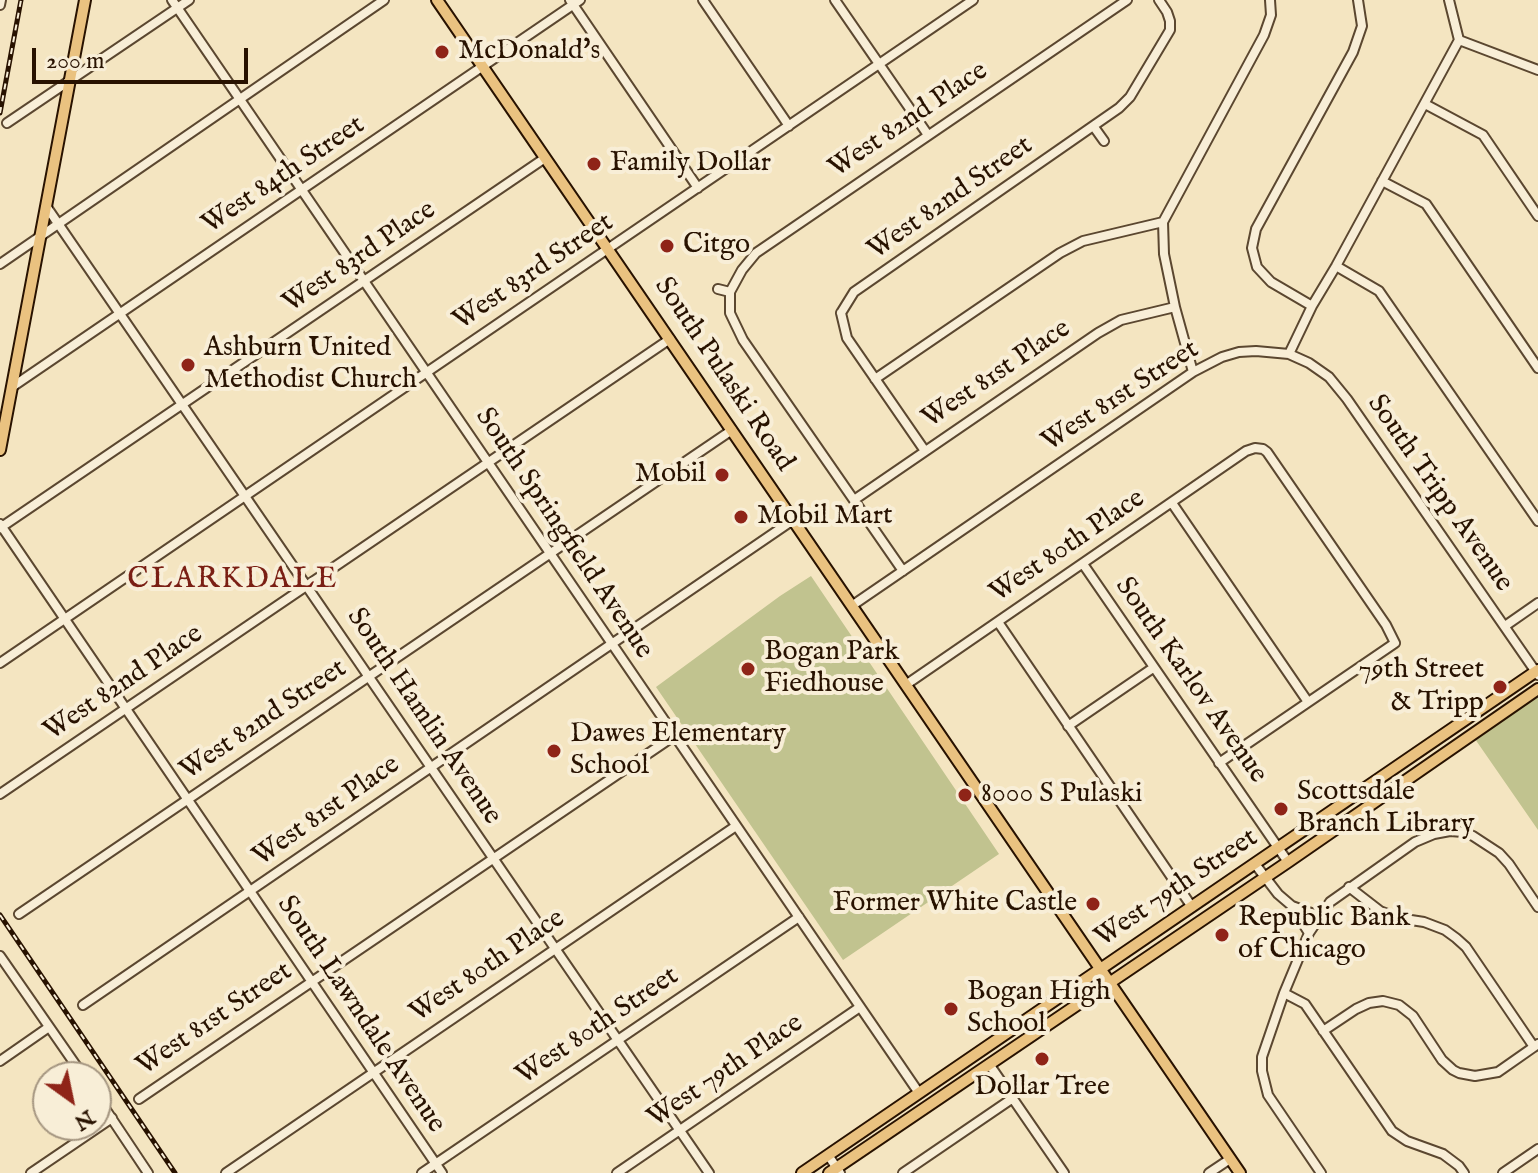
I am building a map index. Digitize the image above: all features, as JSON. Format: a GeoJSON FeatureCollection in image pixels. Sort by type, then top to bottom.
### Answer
{"type":"FeatureCollection","features":[{"type":"Feature","properties":{"kind":"main road"},"geometry":{"type":"LineString","coordinates":[[0,450],[85,0]]}},
{"type":"Feature","properties":{"kind":"main road","name":"South Pulaski Road"},"geometry":{"type":"LineString","coordinates":[[437,0],[1240,1173]]}},
{"type":"Feature","properties":{"kind":"main road","name":"West 79th Street"},"geometry":{"type":"LineString","coordinates":[[802,1173],[1537,673]]}},
{"type":"Feature","properties":{"kind":"main road","name":"West 79th Street"},"geometry":{"type":"LineString","coordinates":[[835,1171],[1538,689]]}},
{"type":"Feature","properties":{"kind":"street"},"geometry":{"type":"LineString","coordinates":[[7,123],[174,4],[189,0]]}},
{"type":"Feature","properties":{"kind":"street"},"geometry":{"type":"LineString","coordinates":[[0,264],[384,0]]}},
{"type":"Feature","properties":{"kind":"street"},"geometry":{"type":"LineString","coordinates":[[703,0],[789,126]]}},
{"type":"Feature","properties":{"kind":"street"},"geometry":{"type":"LineString","coordinates":[[835,0],[928,135]]}},
{"type":"Feature","properties":{"kind":"street","name":"West 82nd Place"},"geometry":{"type":"LineString","coordinates":[[730,292],[756,253],[1127,0]]}},
{"type":"Feature","properties":{"kind":"street","name":"West 82nd Street"},"geometry":{"type":"LineString","coordinates":[[875,379],[847,338],[837,312],[854,292],[1119,108],[1130,97],[1170,30],[1167,12],[1159,0]]}},
{"type":"Feature","properties":{"kind":"street"},"geometry":{"type":"LineString","coordinates":[[1193,372],[1164,254],[1163,222],[1264,35],[1271,15],[1270,0]]}},
{"type":"Feature","properties":{"kind":"street"},"geometry":{"type":"LineString","coordinates":[[1312,306],[1271,282],[1257,267],[1252,248],[1256,229],[1353,52],[1362,26],[1358,0]]}},
{"type":"Feature","properties":{"kind":"street"},"geometry":{"type":"LineString","coordinates":[[1289,354],[1312,306],[1459,40],[1449,0]]}},
{"type":"Feature","properties":{"kind":"street","name":"West 83rd Street"},"geometry":{"type":"LineString","coordinates":[[0,663],[969,1]]}},
{"type":"Feature","properties":{"kind":"street"},"geometry":{"type":"LineString","coordinates":[[575,2],[698,188]]}},
{"type":"Feature","properties":{"kind":"street","name":"West 84th Street"},"geometry":{"type":"LineString","coordinates":[[12,387],[575,2]]}},
{"type":"Feature","properties":{"kind":"street","name":"South Springfield Avenue"},"geometry":{"type":"LineString","coordinates":[[174,4],[919,1093]]}},
{"type":"Feature","properties":{"kind":"street"},"geometry":{"type":"LineString","coordinates":[[1459,40],[1538,70]]}},
{"type":"Feature","properties":{"kind":"street"},"geometry":{"type":"LineString","coordinates":[[1425,104],[1483,135],[1538,216]]}},
{"type":"Feature","properties":{"kind":"street"},"geometry":{"type":"LineString","coordinates":[[1094,127],[1104,141]]}},
{"type":"Feature","properties":{"kind":"street","name":"West 83rd Place"},"geometry":{"type":"LineString","coordinates":[[1,526],[545,158]]}},
{"type":"Feature","properties":{"kind":"street"},"geometry":{"type":"LineString","coordinates":[[1382,181],[1426,204],[1538,368]]}},
{"type":"Feature","properties":{"kind":"street","name":"South Hamlin Avenue"},"geometry":{"type":"LineString","coordinates":[[46,206],[709,1173]]}},
{"type":"Feature","properties":{"kind":"street"},"geometry":{"type":"LineString","coordinates":[[925,451],[875,379],[1060,253],[1083,241],[1163,222]]}},
{"type":"Feature","properties":{"kind":"street"},"geometry":{"type":"LineString","coordinates":[[1336,266],[1379,291],[1538,521]]}},
{"type":"Feature","properties":{"kind":"street"},"geometry":{"type":"LineString","coordinates":[[718,289],[730,292],[730,313],[743,340],[903,571]]}},
{"type":"Feature","properties":{"kind":"street","name":"West 81st Place"},"geometry":{"type":"LineString","coordinates":[[854,500],[1098,333],[1121,320],[1175,307]]}},
{"type":"Feature","properties":{"kind":"street","name":"West 82nd Place"},"geometry":{"type":"LineString","coordinates":[[0,794],[670,339]]}},
{"type":"Feature","properties":{"kind":"street","name":"West 81st Street"},"geometry":{"type":"LineString","coordinates":[[853,605],[1193,372],[1239,352],[1289,354]]}},
{"type":"Feature","properties":{"kind":"street","name":"South Tripp Avenue"},"geometry":{"type":"LineString","coordinates":[[1289,354],[1329,377],[1347,399],[1537,673]]}},
{"type":"Feature","properties":{"kind":"street","name":"West 82nd Street"},"geometry":{"type":"LineString","coordinates":[[19,914],[732,430]]}},
{"type":"Feature","properties":{"kind":"street","name":"West 80th Place"},"geometry":{"type":"LineString","coordinates":[[907,684],[1246,451],[1255,448],[1267,452],[1398,643],[1308,702]]}},
{"type":"Feature","properties":{"kind":"street"},"geometry":{"type":"LineString","coordinates":[[1172,503],[1308,702],[1219,763]]}},
{"type":"Feature","properties":{"kind":"street","name":"West 81st Place"},"geometry":{"type":"LineString","coordinates":[[83,1005],[793,520]]}},
{"type":"Feature","properties":{"kind":"street","name":"South Lawndale Avenue"},"geometry":{"type":"LineString","coordinates":[[1,526],[442,1173]]}},
{"type":"Feature","properties":{"kind":"street","name":"South Karlov Avenue"},"geometry":{"type":"LineString","coordinates":[[1083,564],[1288,862]]}},
{"type":"Feature","properties":{"kind":"street"},"geometry":{"type":"LineString","coordinates":[[1505,626],[1538,603]]}},
{"type":"Feature","properties":{"kind":"street"},"geometry":{"type":"LineString","coordinates":[[998,622],[1192,907]]}},
{"type":"Feature","properties":{"kind":"street"},"geometry":{"type":"LineString","coordinates":[[1068,726],[1153,668]]}},
{"type":"Feature","properties":{"kind":"street","name":"West 81st Street"},"geometry":{"type":"LineString","coordinates":[[139,1099],[674,736]]}},
{"type":"Feature","properties":{"kind":"street","name":"West 80th Place"},"geometry":{"type":"LineString","coordinates":[[226,1173],[736,826]]}},
{"type":"Feature","properties":{"kind":"street"},"geometry":{"type":"LineString","coordinates":[[1321,1173],[1271,1102],[1264,1082],[1262,1057],[1309,933],[1330,902],[1415,842],[1450,831],[1463,832],[1499,853],[1538,907]]}},
{"type":"Feature","properties":{"kind":"street"},"geometry":{"type":"LineString","coordinates":[[1255,864],[1278,894],[1292,906],[1309,933]]}},
{"type":"Feature","properties":{"kind":"street"},"geometry":{"type":"LineString","coordinates":[[1323,1031],[1369,1003],[1383,1001],[1399,1005],[1413,1016],[1442,1060],[1459,1073],[1475,1076],[1498,1072],[1536,1046],[1466,947],[1456,938],[1424,922],[1398,918],[1380,911],[1349,887]]}},
{"type":"Feature","properties":{"kind":"street"},"geometry":{"type":"LineString","coordinates":[[1292,906],[1319,916]]}},
{"type":"Feature","properties":{"kind":"street","name":"West 80th Street"},"geometry":{"type":"LineString","coordinates":[[422,1173],[799,917]]}},
{"type":"Feature","properties":{"kind":"street"},"geometry":{"type":"LineString","coordinates":[[0,956],[73,1061]]}},
{"type":"Feature","properties":{"kind":"street"},"geometry":{"type":"LineString","coordinates":[[1284,993],[1305,1004],[1392,1131],[1407,1141],[1443,1154],[1464,1173]]}},
{"type":"Feature","properties":{"kind":"street","name":"West 79th Place"},"geometry":{"type":"LineString","coordinates":[[617,1173],[860,1007]]}},
{"type":"Feature","properties":{"kind":"street"},"geometry":{"type":"LineString","coordinates":[[0,1061],[49,1027]]}},
{"type":"Feature","properties":{"kind":"street"},"geometry":{"type":"LineString","coordinates":[[989,1064],[1060,1172]]}},
{"type":"Feature","properties":{"kind":"street"},"geometry":{"type":"LineString","coordinates":[[903,1173],[1013,1098]]}},
{"type":"Feature","properties":{"kind":"street"},"geometry":{"type":"LineString","coordinates":[[112,1118],[148,1173]]}},
{"type":"Feature","properties":{"kind":"street"},"geometry":{"type":"LineString","coordinates":[[31,1173],[78,1141]]}},
{"type":"Feature","properties":{"kind":"street"},"geometry":{"type":"LineString","coordinates":[[1503,1173],[1538,1149]]}},
{"type":"Feature","properties":{"kind":"street"},"geometry":{"type":"LineString","coordinates":[[828,1155],[835,1171]]}},
{"type":"Feature","properties":{"kind":"street"},"geometry":{"type":"LineString","coordinates":[[1209,1173],[1230,1159]]}},
{"type":"Feature","properties":{"kind":"green space"},"geometry":{"type":"Polygon","coordinates":[[[811,576],[999,854],[843,960],[656,687],[811,576]]]}},
{"type":"Feature","properties":{"kind":"green space"},"geometry":{"type":"Polygon","coordinates":[[[1538,696],[1538,830],[1475,739],[1538,696]]]}},
{"type":"Feature","properties":{"kind":"railway"},"geometry":{"type":"LineString","coordinates":[[0,113],[21,0]]}},
{"type":"Feature","properties":{"kind":"railway"},"geometry":{"type":"LineString","coordinates":[[0,915],[175,1173]]}},
{"type":"Feature","properties":{"kind":"place","name":"McDonald's"},"geometry":{"type":"Point","coordinates":[442,52]}},
{"type":"Feature","properties":{"kind":"place","name":"Family Dollar"},"geometry":{"type":"Point","coordinates":[594,164]}},
{"type":"Feature","properties":{"kind":"place","name":"Citgo"},"geometry":{"type":"Point","coordinates":[667,246]}},
{"type":"Feature","properties":{"kind":"place","name":"Ashburn United Methodist Church"},"geometry":{"type":"Point","coordinates":[188,365]}},
{"type":"Feature","properties":{"kind":"place","name":"Mobil"},"geometry":{"type":"Point","coordinates":[722,475]}},
{"type":"Feature","properties":{"kind":"place","name":"Mobil Mart"},"geometry":{"type":"Point","coordinates":[741,517]}},
{"type":"Feature","properties":{"kind":"place","name":"Bogan Park Fiedhouse"},"geometry":{"type":"Point","coordinates":[748,669]}},
{"type":"Feature","properties":{"kind":"place","name":"79th Street & Tripp"},"geometry":{"type":"Point","coordinates":[1500,687]}},
{"type":"Feature","properties":{"kind":"place","name":"Dawes Elementary School"},"geometry":{"type":"Point","coordinates":[554,751]}},
{"type":"Feature","properties":{"kind":"place","name":"8000 S Pulaski"},"geometry":{"type":"Point","coordinates":[965,795]}},
{"type":"Feature","properties":{"kind":"place","name":"Scottsdale Branch Library"},"geometry":{"type":"Point","coordinates":[1281,809]}},
{"type":"Feature","properties":{"kind":"place","name":"Former White Castle"},"geometry":{"type":"Point","coordinates":[1093,904]}},
{"type":"Feature","properties":{"kind":"place","name":"Republic Bank of Chicago"},"geometry":{"type":"Point","coordinates":[1222,935]}},
{"type":"Feature","properties":{"kind":"place","name":"Bogan High School"},"geometry":{"type":"Point","coordinates":[951,1009]}},
{"type":"Feature","properties":{"kind":"place","name":"Dollar Tree"},"geometry":{"type":"Point","coordinates":[1042,1059]}},
{"type":"Feature","properties":{"kind":"district","name":"CLARKDALE"},"geometry":{"type":"Point","coordinates":[233,581]}}]}
